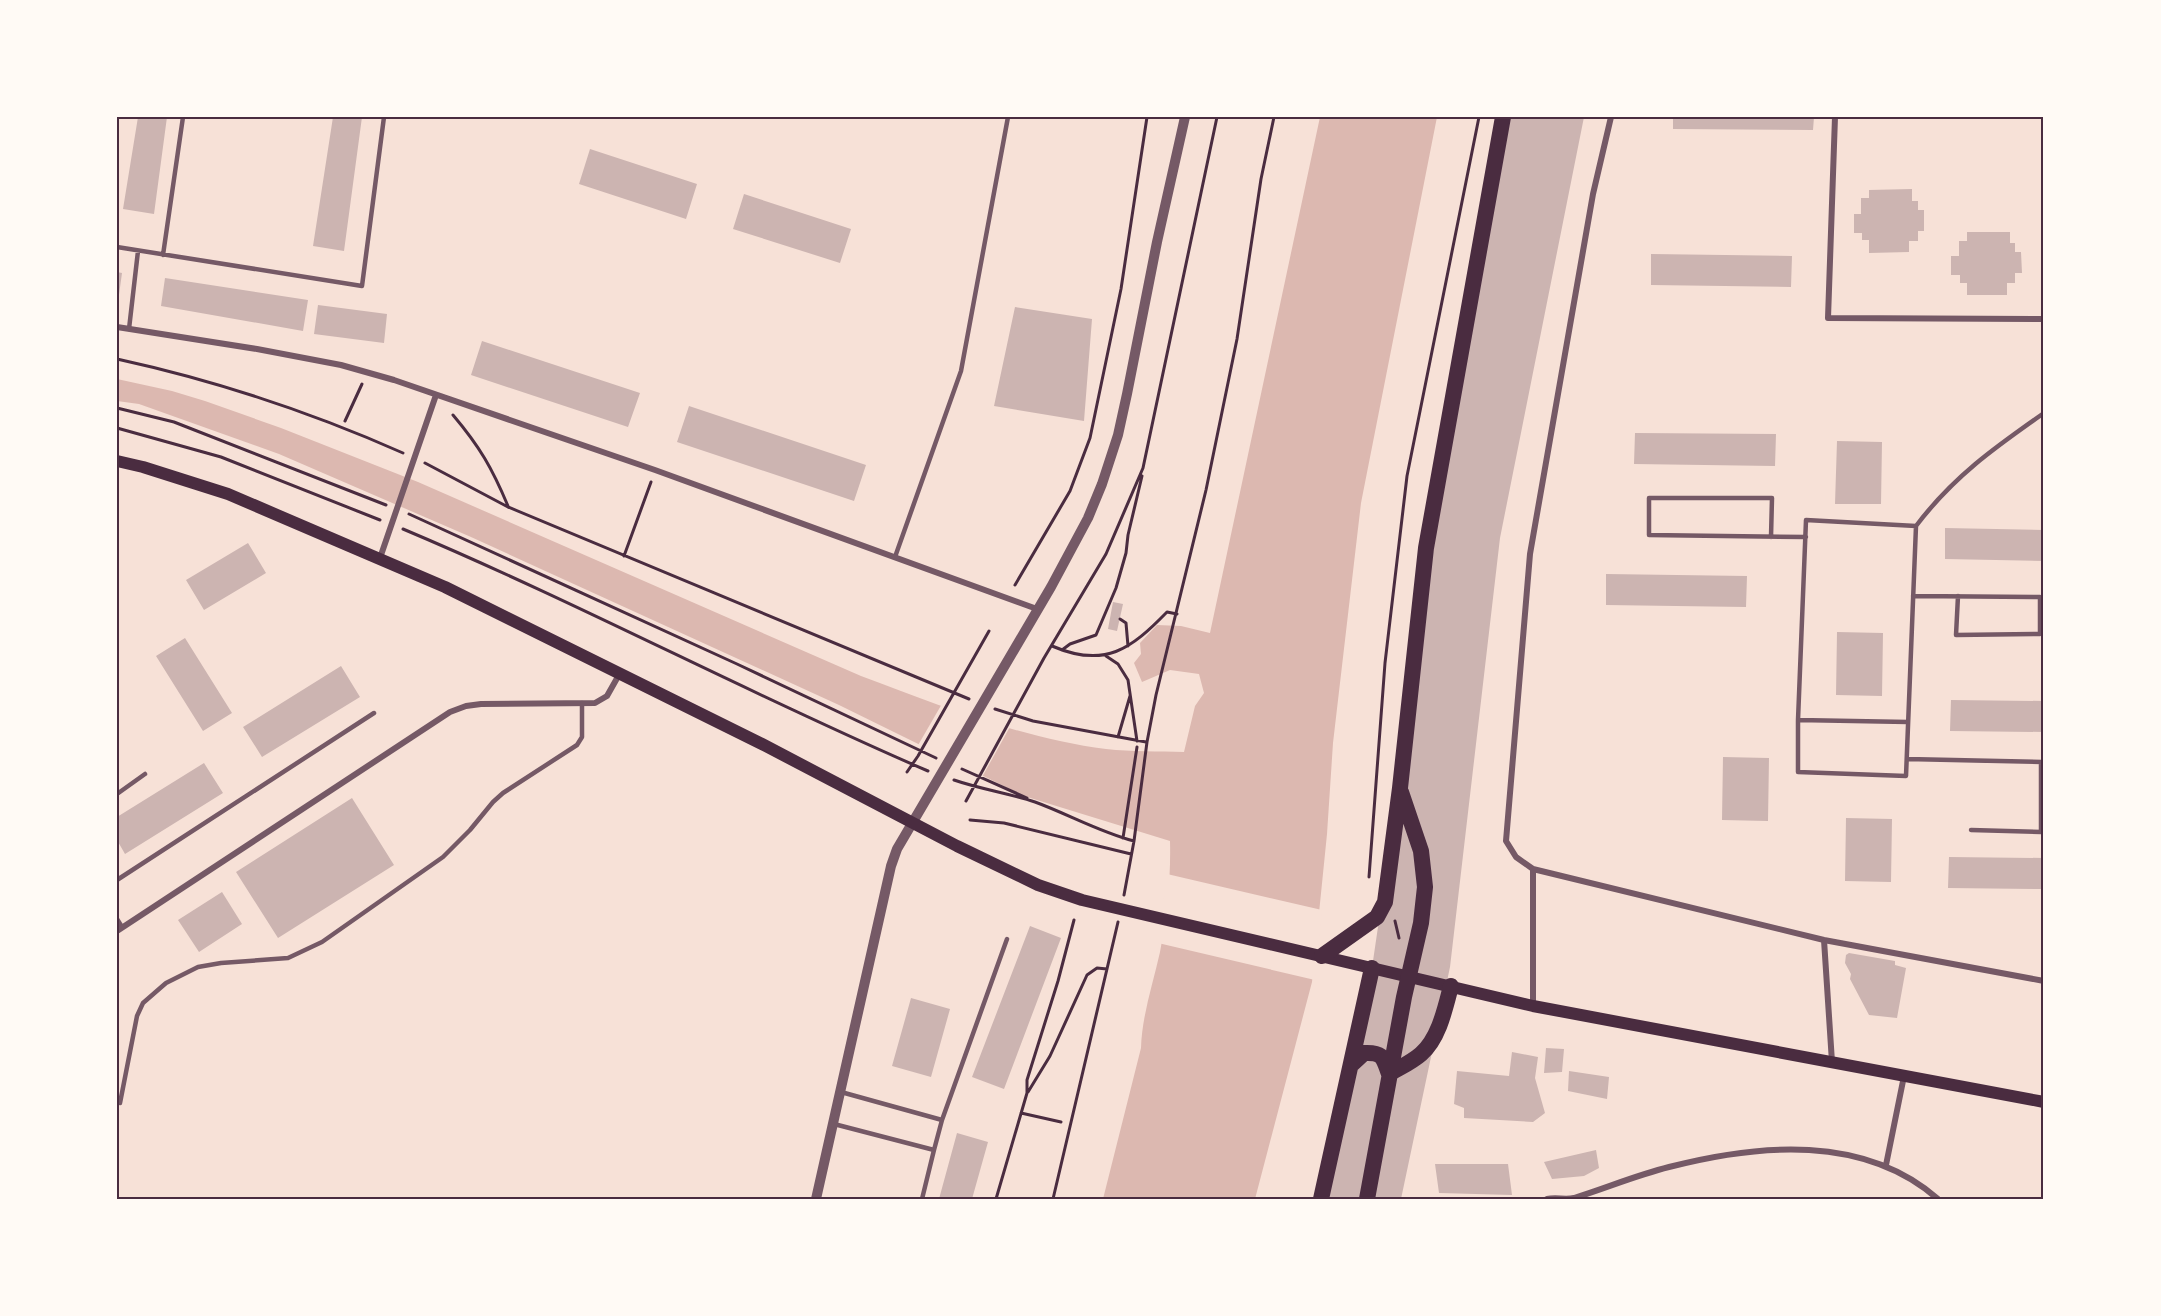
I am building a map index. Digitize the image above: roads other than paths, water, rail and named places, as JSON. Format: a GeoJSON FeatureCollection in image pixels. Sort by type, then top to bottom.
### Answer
{"type":"FeatureCollection","features":[{"type":"Feature","properties":{"kind":"highway"},"geometry":{"type":"LineString","coordinates":[[1322,956],[1377,917],[1385,902],[1402,795],[1426,548],[1503,117]]}},
{"type":"Feature","properties":{"kind":"highway"},"geometry":{"type":"LineString","coordinates":[[1367,1199],[1405,975],[1421,923],[1425,887],[1421,851],[1402,795]]}},
{"type":"Feature","properties":{"kind":"highway"},"geometry":{"type":"LineString","coordinates":[[1321,1199],[1372,968]]}},
{"type":"Feature","properties":{"kind":"highway"},"geometry":{"type":"LineString","coordinates":[[1389,1074],[1420,1056],[1432,1042],[1451,986]]}},
{"type":"Feature","properties":{"kind":"highway"},"geometry":{"type":"LineString","coordinates":[[1351,1065],[1365,1053],[1376,1052],[1383,1057],[1389,1074]]}},
{"type":"Feature","properties":{"kind":"main road"},"geometry":{"type":"LineString","coordinates":[[117,462],[152,470],[228,494],[445,587],[762,744],[911,823],[1038,885],[1089,902],[1533,1005],[2044,1102]]}},
{"type":"Feature","properties":{"kind":"street"},"geometry":{"type":"LineString","coordinates":[[816,1199],[891,866],[897,849],[1088,518],[1111,458],[1127,394],[1185,117]]}},
{"type":"Feature","properties":{"kind":"street"},"geometry":{"type":"LineString","coordinates":[[1611,117],[1593,194],[1530,554],[1506,841],[1516,857],[1533,869],[1824,940],[2044,981]]}},
{"type":"Feature","properties":{"kind":"street"},"geometry":{"type":"LineString","coordinates":[[1835,117],[1828,318],[2044,319]]}},
{"type":"Feature","properties":{"kind":"street"},"geometry":{"type":"LineString","coordinates":[[117,327],[257,349],[365,371],[656,471],[1037,609]]}},
{"type":"Feature","properties":{"kind":"street"},"geometry":{"type":"LineString","coordinates":[[380,558],[436,395]]}},
{"type":"Feature","properties":{"kind":"street"},"geometry":{"type":"LineString","coordinates":[[120,929],[450,712],[466,706],[481,704],[595,703],[603,699],[620,673]]}},
{"type":"Feature","properties":{"kind":"street"},"geometry":{"type":"LineString","coordinates":[[1533,869],[1533,1005]]}},
{"type":"Feature","properties":{"kind":"street"},"geometry":{"type":"LineString","coordinates":[[1824,940],[1832,1062]]}},
{"type":"Feature","properties":{"kind":"street"},"geometry":{"type":"LineString","coordinates":[[1886,1165],[1904,1076]]}},
{"type":"Feature","properties":{"kind":"street"},"geometry":{"type":"LineString","coordinates":[[1547,1199],[1570,1199],[1668,1167],[1716,1156],[1799,1149],[1844,1153],[1886,1165],[1912,1179],[1938,1199]]}},
{"type":"Feature","properties":{"kind":"lane"},"geometry":{"type":"LineString","coordinates":[[164,255],[183,117]]}},
{"type":"Feature","properties":{"kind":"lane"},"geometry":{"type":"LineString","coordinates":[[117,247],[362,286],[384,117]]}},
{"type":"Feature","properties":{"kind":"lane"},"geometry":{"type":"LineString","coordinates":[[895,557],[961,371],[1008,117]]}},
{"type":"Feature","properties":{"kind":"lane"},"geometry":{"type":"LineString","coordinates":[[129,329],[138,250]]}},
{"type":"Feature","properties":{"kind":"lane"},"geometry":{"type":"LineString","coordinates":[[1916,526],[1806,520],[1798,772],[1906,776],[1916,526],[1936,499],[1987,452],[2044,413]]}},
{"type":"Feature","properties":{"kind":"lane"},"geometry":{"type":"LineString","coordinates":[[1771,537],[1772,498],[1648,498],[1648,535],[1771,537],[1806,537]]}},
{"type":"Feature","properties":{"kind":"lane"},"geometry":{"type":"LineString","coordinates":[[1913,596],[1958,596],[2040,597],[2040,634],[1956,635],[1958,596]]}},
{"type":"Feature","properties":{"kind":"lane"},"geometry":{"type":"LineString","coordinates":[[120,1103],[136,1016],[143,1003],[171,980],[198,967],[288,958],[322,942],[443,856],[503,793],[577,746],[582,737],[582,704]]}},
{"type":"Feature","properties":{"kind":"lane"},"geometry":{"type":"LineString","coordinates":[[117,880],[374,713]]}},
{"type":"Feature","properties":{"kind":"lane"},"geometry":{"type":"LineString","coordinates":[[1798,720],[1908,722]]}},
{"type":"Feature","properties":{"kind":"lane"},"geometry":{"type":"LineString","coordinates":[[1907,759],[2043,762],[2041,832],[1971,830]]}},
{"type":"Feature","properties":{"kind":"lane"},"geometry":{"type":"LineString","coordinates":[[117,794],[145,774]]}},
{"type":"Feature","properties":{"kind":"lane"},"geometry":{"type":"LineString","coordinates":[[117,919],[120,929]]}},
{"type":"Feature","properties":{"kind":"lane"},"geometry":{"type":"LineString","coordinates":[[922,1199],[942,1120],[1007,939]]}},
{"type":"Feature","properties":{"kind":"lane"},"geometry":{"type":"LineString","coordinates":[[840,1092],[942,1120]]}},
{"type":"Feature","properties":{"kind":"lane"},"geometry":{"type":"LineString","coordinates":[[832,1124],[934,1150]]}}]}
